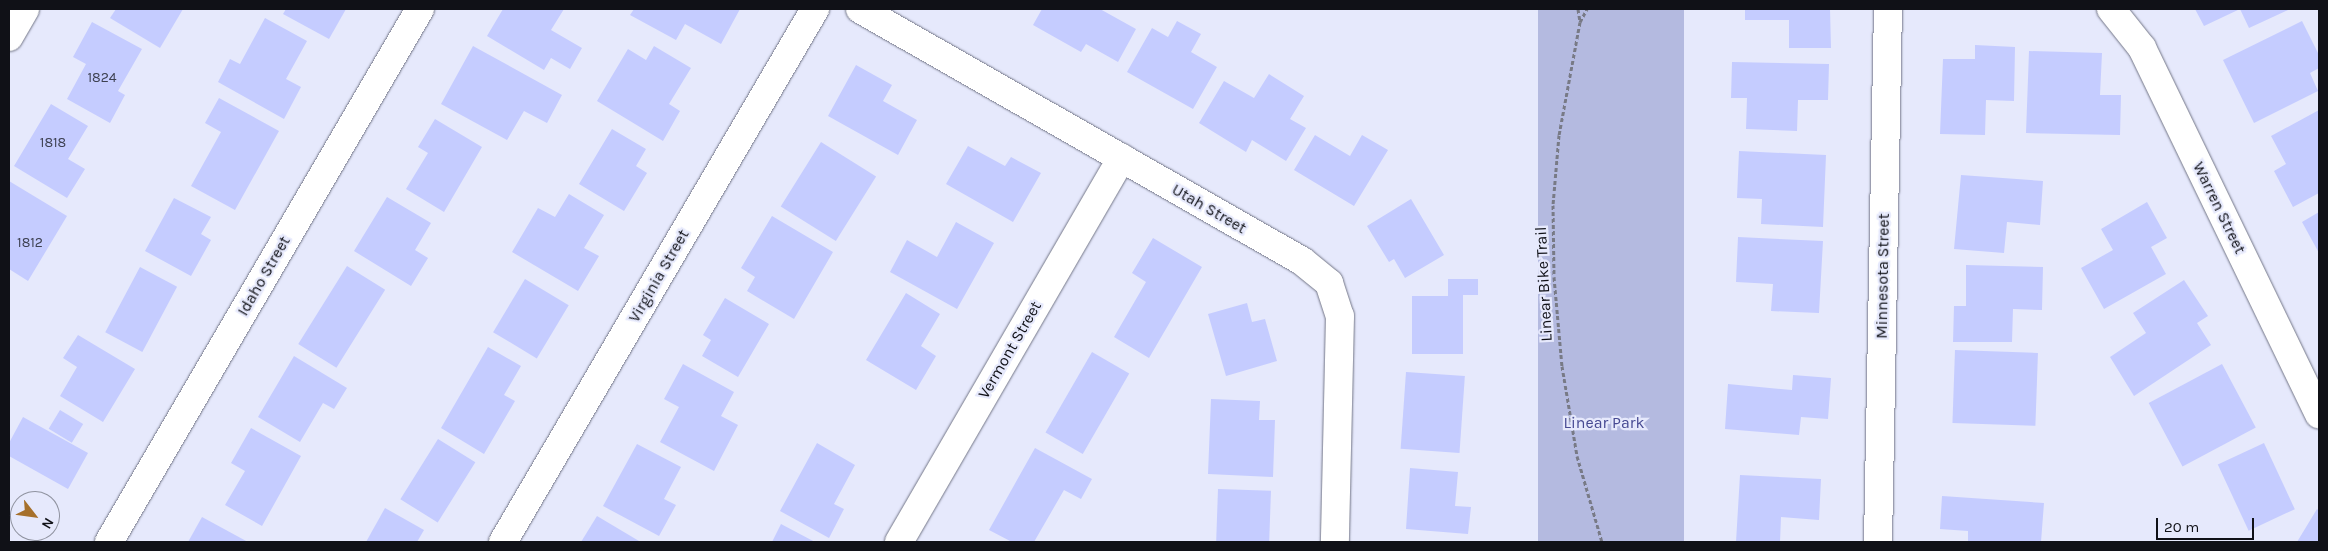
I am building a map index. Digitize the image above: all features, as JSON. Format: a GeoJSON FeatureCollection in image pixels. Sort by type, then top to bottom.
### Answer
{"type":"FeatureCollection","features":[{"type":"Feature","properties":{"kind":"street"},"geometry":{"type":"LineString","coordinates":[[9,37],[25,9]]}},
{"type":"Feature","properties":{"kind":"street","name":"Idaho Street"},"geometry":{"type":"LineString","coordinates":[[109,542],[420,9]]}},
{"type":"Feature","properties":{"kind":"street","name":"Virginia Street"},"geometry":{"type":"LineString","coordinates":[[503,542],[814,9]]}},
{"type":"Feature","properties":{"kind":"street","name":"Utah Street"},"geometry":{"type":"LineString","coordinates":[[860,9],[1302,261],[1329,283],[1340,325],[1335,542]]}},
{"type":"Feature","properties":{"kind":"street","name":"Minnesota Street"},"geometry":{"type":"LineString","coordinates":[[1878,542],[1888,9]]}},
{"type":"Feature","properties":{"kind":"street","name":"Warren Street"},"geometry":{"type":"LineString","coordinates":[[2111,9],[2142,48],[2319,414]]}},
{"type":"Feature","properties":{"kind":"street","name":"Vermont Street"},"geometry":{"type":"LineString","coordinates":[[899,542],[1122,158]]}},
{"type":"Feature","properties":{"kind":"path","name":"Linear Bike Trail"},"geometry":{"type":"LineString","coordinates":[[1578,9],[1580,22]]}},
{"type":"Feature","properties":{"kind":"path","name":"Linear Bike Trail"},"geometry":{"type":"LineString","coordinates":[[1587,9],[1580,22],[1559,135],[1553,205],[1554,278],[1562,366],[1577,456],[1602,542]]}},
{"type":"Feature","properties":{"kind":"green space","name":"Linear Park"},"geometry":{"type":"Polygon","coordinates":[[[1538,9],[1684,9],[1684,542],[1538,542],[1538,9]]]}},
{"type":"Feature","properties":{"kind":"building"},"geometry":{"type":"Polygon","coordinates":[[[116,9],[183,9],[160,48],[110,18],[116,9]]]}},
{"type":"Feature","properties":{"kind":"building"},"geometry":{"type":"Polygon","coordinates":[[[286,9],[346,9],[329,39],[283,14],[286,9]]]}},
{"type":"Feature","properties":{"kind":"building"},"geometry":{"type":"Polygon","coordinates":[[[503,9],[564,9],[551,30],[582,48],[570,69],[551,58],[544,70],[487,36],[503,9]]]}},
{"type":"Feature","properties":{"kind":"building"},"geometry":{"type":"Polygon","coordinates":[[[634,9],[740,9],[721,44],[685,24],[676,40],[630,15],[634,9]]]}},
{"type":"Feature","properties":{"kind":"building"},"geometry":{"type":"Polygon","coordinates":[[[1042,9],[1100,9],[1136,29],[1118,62],[1086,44],[1081,52],[1033,25],[1042,9]]]}},
{"type":"Feature","properties":{"kind":"building"},"geometry":{"type":"Polygon","coordinates":[[[1745,9],[1830,9],[1831,48],[1789,48],[1789,20],[1745,20],[1745,9]]]}},
{"type":"Feature","properties":{"kind":"building"},"geometry":{"type":"Polygon","coordinates":[[[2195,9],[2240,9],[2204,26],[2195,9]]]}},
{"type":"Feature","properties":{"kind":"building"},"geometry":{"type":"Polygon","coordinates":[[[2240,9],[2287,9],[2288,10],[2249,28],[2240,9]]]}},
{"type":"Feature","properties":{"kind":"building"},"geometry":{"type":"Polygon","coordinates":[[[265,18],[307,41],[286,79],[301,87],[284,119],[218,82],[230,59],[240,64],[265,18]]]}},
{"type":"Feature","properties":{"kind":"building"},"geometry":{"type":"Polygon","coordinates":[[[1177,21],[1201,34],[1191,52],[1217,67],[1193,109],[1127,72],[1152,28],[1168,37],[1177,21]]]}},
{"type":"Feature","properties":{"kind":"building"},"geometry":{"type":"Polygon","coordinates":[[[2302,21],[2319,55],[2319,68],[2310,73],[2318,91],[2254,123],[2223,60],[2302,21]]]}},
{"type":"Feature","properties":{"kind":"building"},"geometry":{"type":"Polygon","coordinates":[[[92,22],[142,49],[118,91],[125,95],[110,123],[67,99],[86,64],[73,57],[92,22]]]}},
{"type":"Feature","properties":{"kind":"building"},"geometry":{"type":"Polygon","coordinates":[[[1975,45],[2015,47],[2014,101],[1986,100],[1985,135],[1940,134],[1943,59],[1975,59],[1975,45]]]}},
{"type":"Feature","properties":{"kind":"building"},"geometry":{"type":"Polygon","coordinates":[[[473,46],[562,95],[547,123],[524,111],[507,140],[441,104],[473,46]]]}},
{"type":"Feature","properties":{"kind":"building"},"geometry":{"type":"Polygon","coordinates":[[[654,46],[691,68],[669,104],[680,111],[663,141],[597,101],[628,49],[646,60],[654,46]]]}},
{"type":"Feature","properties":{"kind":"building"},"geometry":{"type":"Polygon","coordinates":[[[2029,51],[2102,53],[2100,95],[2121,95],[2120,135],[2026,133],[2029,51]]]}},
{"type":"Feature","properties":{"kind":"building"},"geometry":{"type":"Polygon","coordinates":[[[1732,62],[1829,64],[1828,100],[1798,100],[1797,131],[1746,129],[1747,98],[1731,98],[1732,62]]]}},
{"type":"Feature","properties":{"kind":"building"},"geometry":{"type":"Polygon","coordinates":[[[856,65],[892,85],[883,101],[917,120],[898,155],[828,116],[856,65]]]}},
{"type":"Feature","properties":{"kind":"building"},"geometry":{"type":"Polygon","coordinates":[[[1269,74],[1304,96],[1290,119],[1306,128],[1286,161],[1252,140],[1246,152],[1199,123],[1224,81],[1254,98],[1269,74]]]}},
{"type":"Feature","properties":{"kind":"building"},"geometry":{"type":"Polygon","coordinates":[[[219,98],[279,131],[235,210],[191,186],[221,132],[205,123],[219,98]]]}},
{"type":"Feature","properties":{"kind":"building"},"geometry":{"type":"Polygon","coordinates":[[[51,104],[88,126],[68,159],[85,169],[67,198],[14,166],[51,104]]]}},
{"type":"Feature","properties":{"kind":"building"},"geometry":{"type":"Polygon","coordinates":[[[2319,110],[2319,193],[2293,207],[2274,171],[2286,164],[2271,136],[2319,110]]]}},
{"type":"Feature","properties":{"kind":"building"},"geometry":{"type":"Polygon","coordinates":[[[435,119],[482,147],[444,212],[406,189],[428,153],[418,147],[435,119]]]}},
{"type":"Feature","properties":{"kind":"building"},"geometry":{"type":"Polygon","coordinates":[[[612,129],[646,149],[636,166],[647,173],[624,211],[579,184],[612,129]]]}},
{"type":"Feature","properties":{"kind":"building"},"geometry":{"type":"Polygon","coordinates":[[[1315,135],[1350,156],[1362,135],[1388,150],[1354,206],[1294,170],[1315,135]]]}},
{"type":"Feature","properties":{"kind":"building"},"geometry":{"type":"Polygon","coordinates":[[[821,142],[876,176],[836,241],[781,206],[821,142]]]}},
{"type":"Feature","properties":{"kind":"building"},"geometry":{"type":"Polygon","coordinates":[[[968,146],[1005,166],[1011,157],[1041,173],[1013,222],[946,184],[968,146]]]}},
{"type":"Feature","properties":{"kind":"building"},"geometry":{"type":"Polygon","coordinates":[[[1739,151],[1826,155],[1823,227],[1761,224],[1762,199],[1737,198],[1739,151]]]}},
{"type":"Feature","properties":{"kind":"building"},"geometry":{"type":"Polygon","coordinates":[[[1961,175],[2043,181],[2040,225],[2007,222],[2004,253],[1954,249],[1961,175]]]}},
{"type":"Feature","properties":{"kind":"building"},"geometry":{"type":"Polygon","coordinates":[[[9,181],[67,216],[28,281],[9,269],[9,181]]]}},
{"type":"Feature","properties":{"kind":"building"},"geometry":{"type":"Polygon","coordinates":[[[569,194],[604,215],[584,248],[599,256],[578,291],[512,252],[538,208],[555,217],[569,194]]]}},
{"type":"Feature","properties":{"kind":"building"},"geometry":{"type":"Polygon","coordinates":[[[387,197],[431,223],[415,250],[428,258],[411,286],[354,251],[387,197]]]}},
{"type":"Feature","properties":{"kind":"building"},"geometry":{"type":"Polygon","coordinates":[[[174,198],[211,217],[201,234],[211,240],[191,276],[145,251],[174,198]]]}},
{"type":"Feature","properties":{"kind":"building"},"geometry":{"type":"Polygon","coordinates":[[[1411,199],[1444,255],[1405,278],[1394,259],[1389,262],[1367,226],[1411,199]]]}},
{"type":"Feature","properties":{"kind":"building"},"geometry":{"type":"Polygon","coordinates":[[[2147,202],[2167,238],[2151,247],[2166,274],[2104,309],[2081,268],[2113,250],[2101,229],[2147,202]]]}},
{"type":"Feature","properties":{"kind":"building"},"geometry":{"type":"Polygon","coordinates":[[[2319,212],[2319,253],[2302,222],[2319,212]]]}},
{"type":"Feature","properties":{"kind":"building"},"geometry":{"type":"Polygon","coordinates":[[[772,216],[833,252],[794,319],[747,291],[755,277],[741,268],[772,216]]]}},
{"type":"Feature","properties":{"kind":"building"},"geometry":{"type":"Polygon","coordinates":[[[956,222],[994,243],[957,309],[890,272],[907,240],[937,257],[956,222]]]}},
{"type":"Feature","properties":{"kind":"building"},"geometry":{"type":"Polygon","coordinates":[[[1738,237],[1823,241],[1819,313],[1771,311],[1773,284],[1736,282],[1738,237]]]}},
{"type":"Feature","properties":{"kind":"building"},"geometry":{"type":"Polygon","coordinates":[[[1153,238],[1202,267],[1149,358],[1114,337],[1146,282],[1132,273],[1153,238]]]}},
{"type":"Feature","properties":{"kind":"building"},"geometry":{"type":"Polygon","coordinates":[[[1966,265],[2043,267],[2042,310],[2013,309],[2012,342],[1953,342],[1954,306],[1966,306],[1966,265]]]}},
{"type":"Feature","properties":{"kind":"building"},"geometry":{"type":"Polygon","coordinates":[[[347,266],[385,290],[336,368],[298,344],[347,266]]]}},
{"type":"Feature","properties":{"kind":"building"},"geometry":{"type":"Polygon","coordinates":[[[140,267],[177,287],[142,352],[105,332],[140,267]]]}},
{"type":"Feature","properties":{"kind":"building"},"geometry":{"type":"Polygon","coordinates":[[[525,279],[569,305],[537,358],[493,332],[525,279]]]}},
{"type":"Feature","properties":{"kind":"building"},"geometry":{"type":"Polygon","coordinates":[[[1448,279],[1478,279],[1478,295],[1463,295],[1463,354],[1412,354],[1412,296],[1448,296],[1448,279]]]}},
{"type":"Feature","properties":{"kind":"building"},"geometry":{"type":"Polygon","coordinates":[[[2184,280],[2208,316],[2197,323],[2211,345],[2134,396],[2110,357],[2146,333],[2133,313],[2184,280]]]}},
{"type":"Feature","properties":{"kind":"building"},"geometry":{"type":"Polygon","coordinates":[[[906,293],[940,314],[921,346],[936,356],[916,390],[866,360],[906,293]]]}},
{"type":"Feature","properties":{"kind":"building"},"geometry":{"type":"Polygon","coordinates":[[[725,298],[769,324],[738,377],[702,356],[711,340],[703,335],[725,298]]]}},
{"type":"Feature","properties":{"kind":"building"},"geometry":{"type":"Polygon","coordinates":[[[1247,303],[1252,322],[1265,319],[1277,361],[1226,376],[1208,314],[1247,303]]]}},
{"type":"Feature","properties":{"kind":"building"},"geometry":{"type":"Polygon","coordinates":[[[78,335],[135,369],[103,422],[60,396],[77,367],[63,358],[78,335]]]}},
{"type":"Feature","properties":{"kind":"building"},"geometry":{"type":"Polygon","coordinates":[[[488,347],[521,366],[504,395],[515,401],[484,454],[441,428],[488,347]]]}},
{"type":"Feature","properties":{"kind":"building"},"geometry":{"type":"Polygon","coordinates":[[[1955,350],[2038,353],[2035,426],[1952,423],[1955,350]]]}},
{"type":"Feature","properties":{"kind":"building"},"geometry":{"type":"Polygon","coordinates":[[[1092,352],[1129,374],[1083,454],[1046,433],[1092,352]]]}},
{"type":"Feature","properties":{"kind":"building"},"geometry":{"type":"Polygon","coordinates":[[[294,356],[347,388],[334,409],[323,403],[300,442],[258,417],[294,356]]]}},
{"type":"Feature","properties":{"kind":"building"},"geometry":{"type":"Polygon","coordinates":[[[683,364],[734,392],[721,416],[738,425],[714,471],[660,442],[679,407],[664,399],[683,364]]]}},
{"type":"Feature","properties":{"kind":"building"},"geometry":{"type":"Polygon","coordinates":[[[2222,364],[2256,428],[2183,467],[2149,403],[2222,364]]]}},
{"type":"Feature","properties":{"kind":"building"},"geometry":{"type":"Polygon","coordinates":[[[1406,372],[1465,376],[1459,453],[1401,449],[1406,372]]]}},
{"type":"Feature","properties":{"kind":"building"},"geometry":{"type":"Polygon","coordinates":[[[1793,375],[1831,378],[1828,419],[1801,417],[1799,435],[1725,429],[1728,384],[1792,390],[1793,375]]]}},
{"type":"Feature","properties":{"kind":"building"},"geometry":{"type":"Polygon","coordinates":[[[1211,399],[1260,401],[1259,420],[1275,420],[1273,477],[1208,474],[1211,399]]]}},
{"type":"Feature","properties":{"kind":"building"},"geometry":{"type":"Polygon","coordinates":[[[60,410],[83,424],[72,443],[49,429],[60,410]]]}},
{"type":"Feature","properties":{"kind":"building"},"geometry":{"type":"Polygon","coordinates":[[[23,417],[88,453],[68,489],[9,456],[9,443],[23,417]]]}},
{"type":"Feature","properties":{"kind":"building"},"geometry":{"type":"Polygon","coordinates":[[[251,428],[301,456],[262,526],[225,505],[245,471],[231,463],[251,428]]]}},
{"type":"Feature","properties":{"kind":"building"},"geometry":{"type":"Polygon","coordinates":[[[438,439],[475,462],[438,523],[400,499],[438,439]]]}},
{"type":"Feature","properties":{"kind":"building"},"geometry":{"type":"Polygon","coordinates":[[[817,443],[855,465],[834,504],[844,509],[829,538],[780,511],[817,443]]]}},
{"type":"Feature","properties":{"kind":"building"},"geometry":{"type":"Polygon","coordinates":[[[2264,443],[2295,509],[2249,531],[2218,465],[2264,443]]]}},
{"type":"Feature","properties":{"kind":"building"},"geometry":{"type":"Polygon","coordinates":[[[637,444],[681,467],[664,499],[676,505],[659,536],[603,506],[637,444]]]}},
{"type":"Feature","properties":{"kind":"building"},"geometry":{"type":"Polygon","coordinates":[[[1035,448],[1092,479],[1081,499],[1064,490],[1034,542],[1012,542],[989,530],[1035,448]]]}},
{"type":"Feature","properties":{"kind":"building"},"geometry":{"type":"Polygon","coordinates":[[[1410,468],[1458,472],[1455,506],[1471,507],[1468,534],[1406,529],[1410,468]]]}},
{"type":"Feature","properties":{"kind":"building"},"geometry":{"type":"Polygon","coordinates":[[[1740,475],[1821,479],[1819,520],[1781,517],[1780,542],[1736,542],[1740,475]]]}},
{"type":"Feature","properties":{"kind":"building"},"geometry":{"type":"Polygon","coordinates":[[[1218,489],[1271,491],[1269,542],[1216,542],[1218,489]]]}},
{"type":"Feature","properties":{"kind":"building"},"geometry":{"type":"Polygon","coordinates":[[[1942,496],[2044,503],[2041,542],[1968,542],[1968,531],[1940,529],[1942,496]]]}},
{"type":"Feature","properties":{"kind":"building"},"geometry":{"type":"Polygon","coordinates":[[[385,508],[424,530],[417,542],[366,542],[385,508]]]}},
{"type":"Feature","properties":{"kind":"building"},"geometry":{"type":"Polygon","coordinates":[[[2317,509],[2319,511],[2319,542],[2297,542],[2317,509]]]}},
{"type":"Feature","properties":{"kind":"building"},"geometry":{"type":"Polygon","coordinates":[[[597,516],[639,541],[639,542],[581,542],[597,516]]]}},
{"type":"Feature","properties":{"kind":"building"},"geometry":{"type":"Polygon","coordinates":[[[202,517],[248,542],[188,542],[202,517]]]}},
{"type":"Feature","properties":{"kind":"building"},"geometry":{"type":"Polygon","coordinates":[[[781,524],[815,542],[772,542],[781,524]]]}}]}
